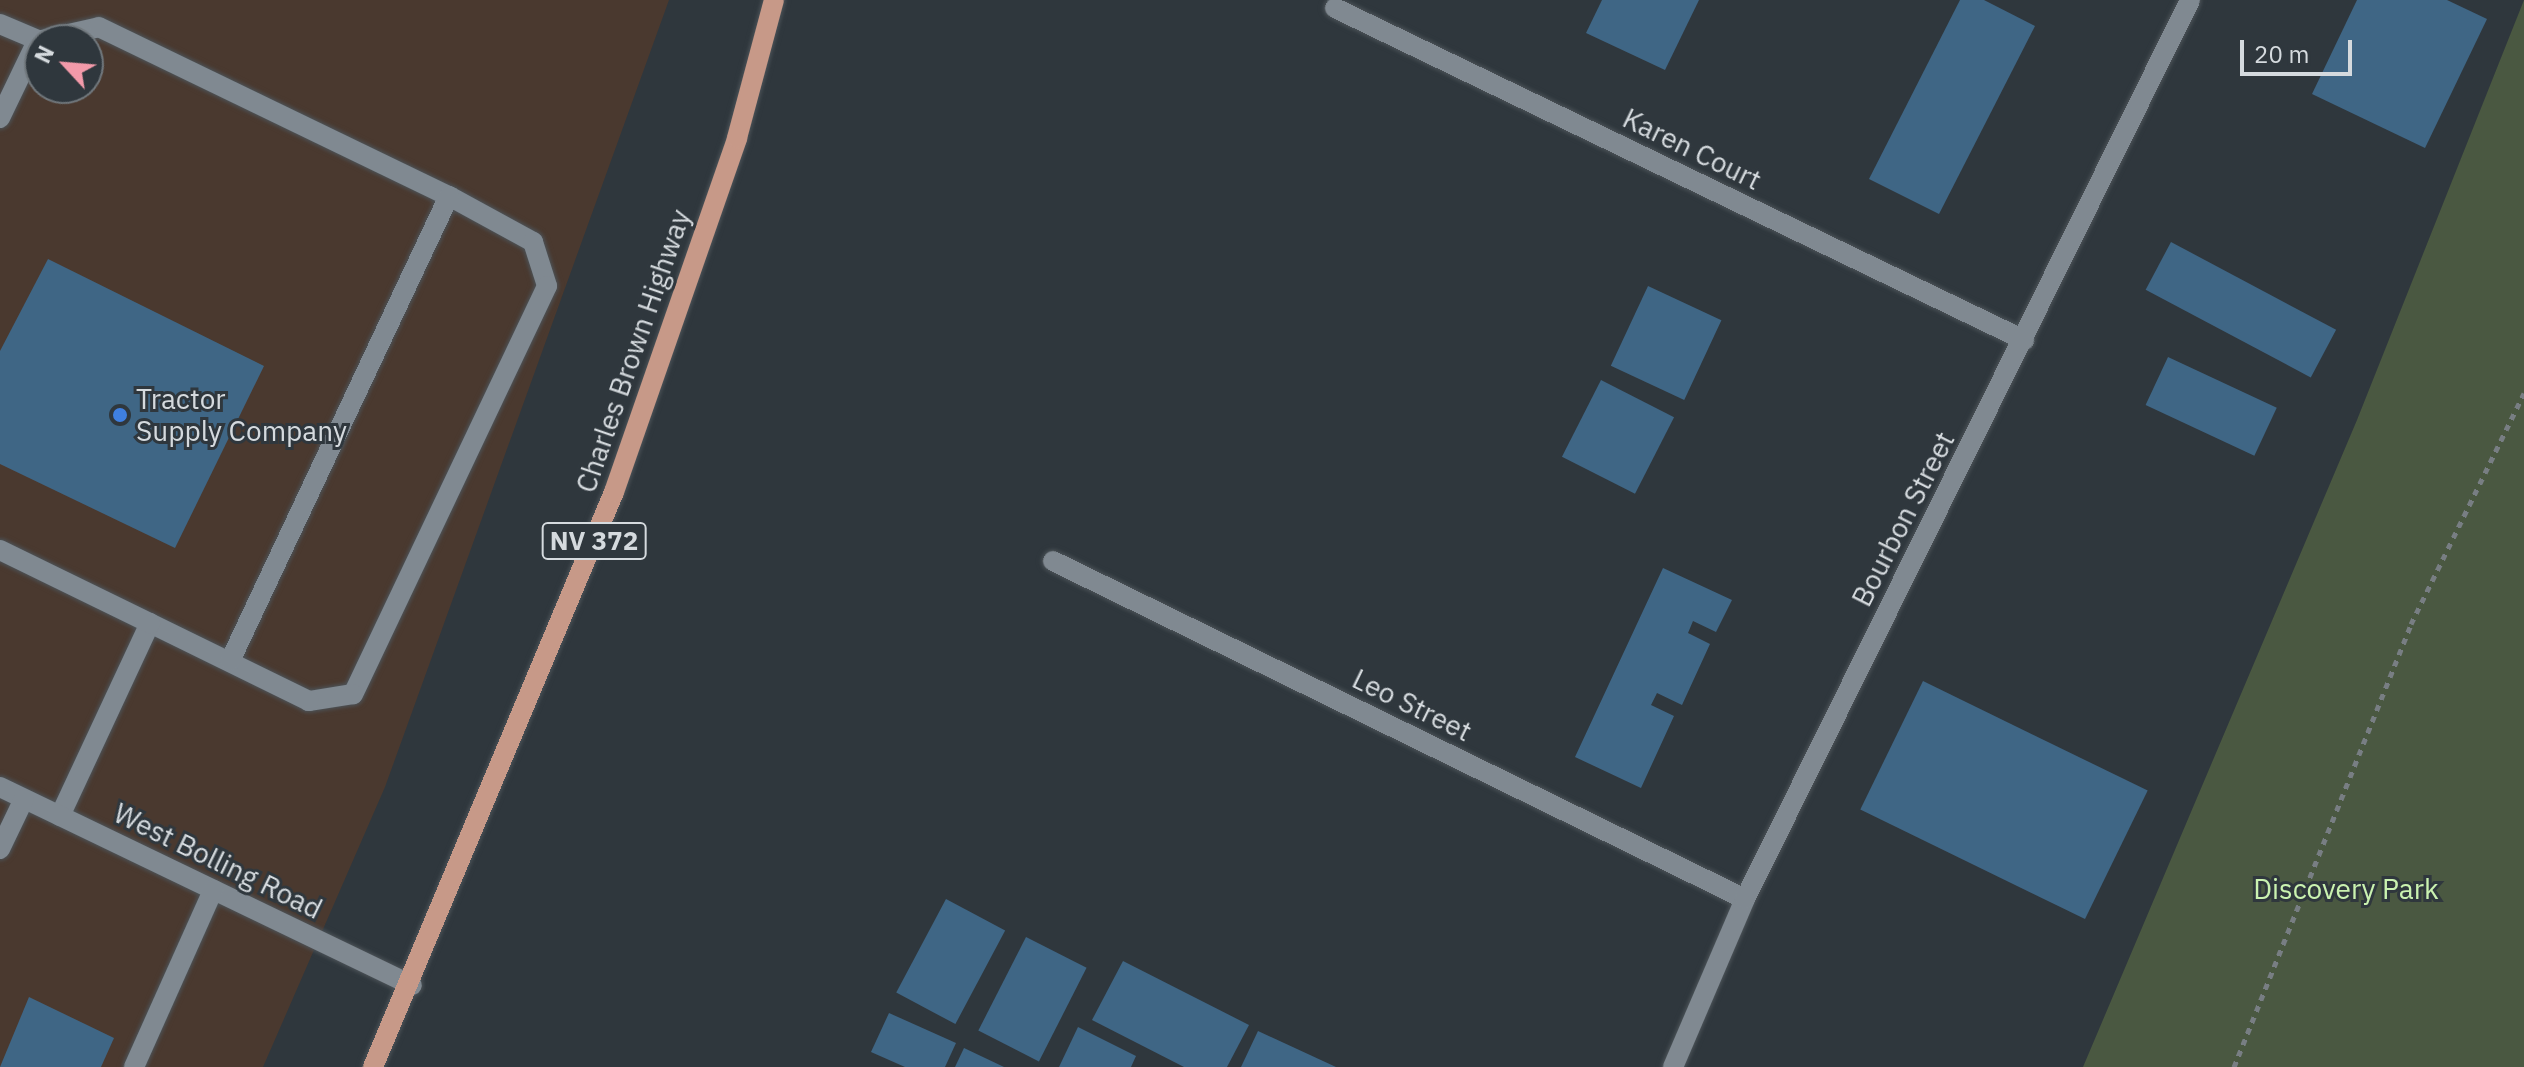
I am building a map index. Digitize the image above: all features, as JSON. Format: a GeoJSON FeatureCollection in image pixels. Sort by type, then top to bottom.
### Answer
{"type":"FeatureCollection","features":[{"type":"Feature","properties":{"kind":"main road","name":"Charles Brown Highway"},"geometry":{"type":"LineString","coordinates":[[373,1067],[412,985],[614,492],[737,138],[774,0]]}},
{"type":"Feature","properties":{"kind":"street","name":"Bourbon Street"},"geometry":{"type":"LineString","coordinates":[[1673,1067],[1745,899],[2190,0]]}},
{"type":"Feature","properties":{"kind":"street","name":"Karen Court"},"geometry":{"type":"LineString","coordinates":[[1335,8],[2024,340]]}},
{"type":"Feature","properties":{"kind":"street"},"geometry":{"type":"LineString","coordinates":[[0,24],[24,34]]}},
{"type":"Feature","properties":{"kind":"street"},"geometry":{"type":"LineString","coordinates":[[0,550],[309,701],[353,694],[547,286],[533,242],[449,196],[104,29]]}},
{"type":"Feature","properties":{"kind":"street"},"geometry":{"type":"LineString","coordinates":[[0,118],[24,72]]}},
{"type":"Feature","properties":{"kind":"street"},"geometry":{"type":"LineString","coordinates":[[230,661],[449,196]]}},
{"type":"Feature","properties":{"kind":"street","name":"Leo Street"},"geometry":{"type":"LineString","coordinates":[[1053,561],[1745,899]]}},
{"type":"Feature","properties":{"kind":"street"},"geometry":{"type":"LineString","coordinates":[[60,816],[150,623]]}},
{"type":"Feature","properties":{"kind":"street","name":"West Bolling Road"},"geometry":{"type":"LineString","coordinates":[[0,787],[412,985]]}},
{"type":"Feature","properties":{"kind":"street"},"geometry":{"type":"LineString","coordinates":[[0,849],[24,799]]}},
{"type":"Feature","properties":{"kind":"street"},"geometry":{"type":"LineString","coordinates":[[134,1067],[213,890]]}},
{"type":"Feature","properties":{"kind":"path"},"geometry":{"type":"LineString","coordinates":[[2234,1067],[2411,624],[2524,393]]}},
{"type":"Feature","properties":{"kind":"shaded area"},"geometry":{"type":"Polygon","coordinates":[[[0,0],[669,0],[385,787],[263,1067],[0,1067],[0,0]]]}},
{"type":"Feature","properties":{"kind":"green space","name":"Discovery Park"},"geometry":{"type":"Polygon","coordinates":[[[2524,0],[2524,1067],[2083,1067],[2357,420],[2524,0]]]}},
{"type":"Feature","properties":{"kind":"building"},"geometry":{"type":"Polygon","coordinates":[[[1602,0],[1699,0],[1665,70],[1586,33],[1602,0]]]}},
{"type":"Feature","properties":{"kind":"building"},"geometry":{"type":"Polygon","coordinates":[[[1960,0],[1984,0],[2035,26],[1939,214],[1869,179],[1960,0]]]}},
{"type":"Feature","properties":{"kind":"building"},"geometry":{"type":"Polygon","coordinates":[[[2357,0],[2447,0],[2487,19],[2425,148],[2312,94],[2357,0]]]}},
{"type":"Feature","properties":{"kind":"building"},"geometry":{"type":"Polygon","coordinates":[[[2171,242],[2336,330],[2311,377],[2146,290],[2171,242]]]}},
{"type":"Feature","properties":{"kind":"building","name":"Tractor Supply Company"},"geometry":{"type":"Polygon","coordinates":[[[48,259],[264,366],[175,548],[0,464],[0,351],[48,259]]]}},
{"type":"Feature","properties":{"kind":"building"},"geometry":{"type":"Polygon","coordinates":[[[1648,286],[1721,320],[1684,400],[1611,366],[1648,286]]]}},
{"type":"Feature","properties":{"kind":"building"},"geometry":{"type":"Polygon","coordinates":[[[2168,357],[2277,408],[2254,456],[2146,405],[2168,357]]]}},
{"type":"Feature","properties":{"kind":"building"},"geometry":{"type":"Polygon","coordinates":[[[1601,380],[1674,417],[1635,494],[1562,457],[1601,380]]]}},
{"type":"Feature","properties":{"kind":"building"},"geometry":{"type":"Polygon","coordinates":[[[1663,568],[1732,600],[1716,632],[1693,621],[1688,633],[1710,644],[1682,705],[1657,693],[1651,705],[1674,716],[1641,788],[1575,757],[1663,568]]]}},
{"type":"Feature","properties":{"kind":"building"},"geometry":{"type":"Polygon","coordinates":[[[1923,681],[2148,791],[2085,919],[1860,810],[1923,681]]]}},
{"type":"Feature","properties":{"kind":"building"},"geometry":{"type":"Polygon","coordinates":[[[946,899],[1005,930],[955,1024],[896,993],[946,899]]]}},
{"type":"Feature","properties":{"kind":"building"},"geometry":{"type":"Polygon","coordinates":[[[1026,937],[1087,968],[1039,1061],[978,1031],[1026,937]]]}},
{"type":"Feature","properties":{"kind":"building"},"geometry":{"type":"Polygon","coordinates":[[[1123,961],[1249,1025],[1227,1067],[1184,1067],[1092,1020],[1123,961]]]}},
{"type":"Feature","properties":{"kind":"building"},"geometry":{"type":"Polygon","coordinates":[[[29,997],[114,1038],[101,1067],[0,1067],[29,997]]]}},
{"type":"Feature","properties":{"kind":"building"},"geometry":{"type":"Polygon","coordinates":[[[889,1013],[956,1043],[945,1067],[905,1067],[871,1052],[889,1013]]]}},
{"type":"Feature","properties":{"kind":"building"},"geometry":{"type":"Polygon","coordinates":[[[1078,1027],[1136,1056],[1131,1067],[1059,1067],[1078,1027]]]}},
{"type":"Feature","properties":{"kind":"building"},"geometry":{"type":"Polygon","coordinates":[[[1258,1031],[1336,1067],[1241,1067],[1258,1031]]]}},
{"type":"Feature","properties":{"kind":"building"},"geometry":{"type":"Polygon","coordinates":[[[964,1048],[1004,1067],[955,1067],[964,1048]]]}},
{"type":"Feature","properties":{"kind":"place","name":"Tractor Supply Company"},"geometry":{"type":"Point","coordinates":[120,415]}}]}
